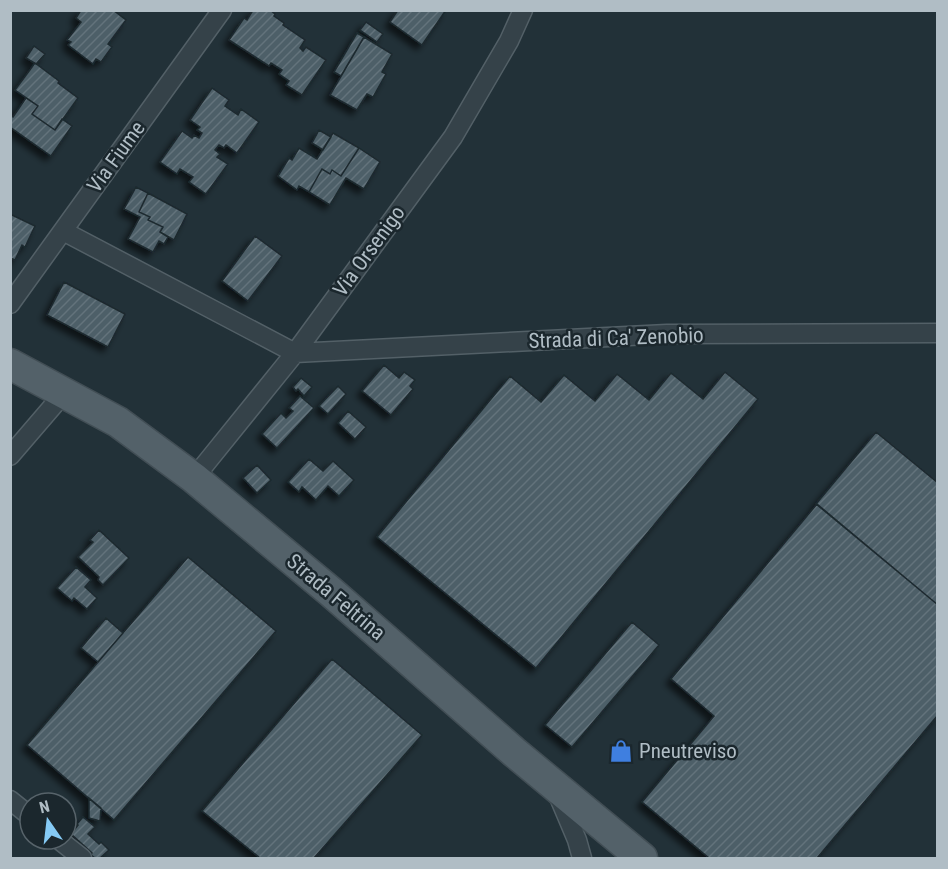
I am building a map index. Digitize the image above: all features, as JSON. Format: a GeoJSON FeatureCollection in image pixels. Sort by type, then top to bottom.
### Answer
{"type":"FeatureCollection","features":[{"type":"Feature","properties":{"kind":"main road","name":"Strada Feltrina"},"geometry":{"type":"LineString","coordinates":[[10,364],[118,422],[194,478],[331,592],[553,785],[642,858]]}},
{"type":"Feature","properties":{"kind":"street","name":"Via Fiume"},"geometry":{"type":"LineString","coordinates":[[10,304],[222,10]]}},
{"type":"Feature","properties":{"kind":"street","name":"Via Orsenigo"},"geometry":{"type":"LineString","coordinates":[[194,478],[295,353],[453,137],[509,41],[524,10]]}},
{"type":"Feature","properties":{"kind":"street"},"geometry":{"type":"LineString","coordinates":[[63,231],[295,353]]}},
{"type":"Feature","properties":{"kind":"street","name":"Strada di Ca' Zenobio"},"geometry":{"type":"LineString","coordinates":[[295,353],[667,334],[938,333]]}},
{"type":"Feature","properties":{"kind":"street"},"geometry":{"type":"LineString","coordinates":[[10,456],[65,392]]}},
{"type":"Feature","properties":{"kind":"street"},"geometry":{"type":"LineString","coordinates":[[553,785],[577,840],[582,858]]}},
{"type":"Feature","properties":{"kind":"building"},"geometry":{"type":"Polygon","coordinates":[[[81,10],[113,10],[126,20],[108,44],[112,47],[101,62],[96,59],[93,64],[68,45],[71,42],[67,40],[81,22],[76,18],[81,10]]]}},
{"type":"Feature","properties":{"kind":"building"},"geometry":{"type":"Polygon","coordinates":[[[253,10],[270,10],[284,23],[283,25],[305,40],[300,48],[303,51],[306,47],[326,60],[302,95],[286,85],[289,81],[279,74],[282,70],[271,63],[269,66],[229,40],[244,18],[247,20],[253,10]]]}},
{"type":"Feature","properties":{"kind":"building"},"geometry":{"type":"Polygon","coordinates":[[[398,10],[446,10],[422,45],[390,22],[398,10]]]}},
{"type":"Feature","properties":{"kind":"building"},"geometry":{"type":"Polygon","coordinates":[[[366,22],[383,34],[377,42],[360,30],[366,22]]]}},
{"type":"Feature","properties":{"kind":"building"},"geometry":{"type":"Polygon","coordinates":[[[357,33],[364,37],[341,76],[334,72],[357,33]]]}},
{"type":"Feature","properties":{"kind":"building"},"geometry":{"type":"Polygon","coordinates":[[[364,37],[392,54],[382,72],[386,74],[373,97],[367,94],[357,110],[330,95],[364,37]]]}},
{"type":"Feature","properties":{"kind":"building"},"geometry":{"type":"Polygon","coordinates":[[[34,46],[45,54],[36,64],[26,58],[34,46]]]}},
{"type":"Feature","properties":{"kind":"building"},"geometry":{"type":"Polygon","coordinates":[[[35,63],[78,98],[55,130],[32,114],[38,106],[15,90],[35,63]]]}},
{"type":"Feature","properties":{"kind":"building"},"geometry":{"type":"Polygon","coordinates":[[[212,88],[229,100],[225,106],[238,115],[241,109],[259,122],[237,153],[226,145],[224,148],[219,145],[215,150],[220,154],[217,157],[228,164],[206,194],[189,182],[193,177],[180,169],[177,174],[160,162],[182,131],[192,138],[194,135],[199,138],[202,133],[197,130],[200,127],[190,120],[212,88]]]}},
{"type":"Feature","properties":{"kind":"building"},"geometry":{"type":"Polygon","coordinates":[[[26,98],[38,106],[32,114],[55,130],[62,119],[72,126],[51,156],[10,127],[10,115],[13,117],[26,98]]]}},
{"type":"Feature","properties":{"kind":"building"},"geometry":{"type":"Polygon","coordinates":[[[319,130],[331,137],[323,150],[312,143],[319,130]]]}},
{"type":"Feature","properties":{"kind":"building"},"geometry":{"type":"Polygon","coordinates":[[[333,133],[359,148],[341,176],[332,170],[330,174],[322,169],[309,192],[299,186],[297,190],[278,176],[289,158],[292,160],[299,148],[317,159],[333,133]]]}},
{"type":"Feature","properties":{"kind":"building"},"geometry":{"type":"Polygon","coordinates":[[[359,148],[380,162],[364,189],[346,178],[330,205],[309,192],[322,169],[330,174],[332,170],[341,176],[359,148]]]}},
{"type":"Feature","properties":{"kind":"building"},"geometry":{"type":"Polygon","coordinates":[[[136,187],[148,193],[139,212],[150,217],[148,220],[163,227],[160,232],[168,237],[164,244],[159,241],[153,252],[128,239],[140,217],[124,209],[136,187]]]}},
{"type":"Feature","properties":{"kind":"building"},"geometry":{"type":"Polygon","coordinates":[[[148,193],[187,214],[174,240],[160,232],[163,227],[148,220],[150,217],[139,212],[148,193]]]}},
{"type":"Feature","properties":{"kind":"building"},"geometry":{"type":"Polygon","coordinates":[[[10,214],[35,226],[25,247],[22,245],[15,260],[10,258],[10,214]]]}},
{"type":"Feature","properties":{"kind":"building"},"geometry":{"type":"Polygon","coordinates":[[[255,236],[282,256],[248,301],[222,281],[255,236]]]}},
{"type":"Feature","properties":{"kind":"building"},"geometry":{"type":"Polygon","coordinates":[[[64,282],[125,314],[108,347],[47,315],[64,282]]]}},
{"type":"Feature","properties":{"kind":"building"},"geometry":{"type":"Polygon","coordinates":[[[384,365],[399,378],[404,372],[415,380],[410,386],[413,389],[391,415],[362,391],[384,365]]]}},
{"type":"Feature","properties":{"kind":"building"},"geometry":{"type":"Polygon","coordinates":[[[725,372],[758,399],[536,668],[377,537],[510,376],[541,402],[564,375],[595,401],[617,374],[649,400],[671,373],[703,399],[725,372]]]}},
{"type":"Feature","properties":{"kind":"building"},"geometry":{"type":"Polygon","coordinates":[[[301,378],[312,387],[304,396],[293,387],[301,378]]]}},
{"type":"Feature","properties":{"kind":"building"},"geometry":{"type":"Polygon","coordinates":[[[338,386],[346,394],[328,414],[319,406],[338,386]]]}},
{"type":"Feature","properties":{"kind":"building"},"geometry":{"type":"Polygon","coordinates":[[[300,396],[314,408],[277,448],[262,434],[281,413],[286,418],[293,411],[289,408],[300,396]]]}},
{"type":"Feature","properties":{"kind":"building"},"geometry":{"type":"Polygon","coordinates":[[[348,411],[366,427],[355,439],[338,423],[348,411]]]}},
{"type":"Feature","properties":{"kind":"building"},"geometry":{"type":"Polygon","coordinates":[[[876,432],[938,483],[938,605],[816,504],[876,432]]]}},
{"type":"Feature","properties":{"kind":"building"},"geometry":{"type":"Polygon","coordinates":[[[309,459],[323,471],[333,461],[354,480],[339,496],[328,486],[316,500],[302,487],[299,492],[288,482],[309,459]]]}},
{"type":"Feature","properties":{"kind":"building"},"geometry":{"type":"Polygon","coordinates":[[[257,465],[271,480],[257,493],[243,478],[257,465]]]}},
{"type":"Feature","properties":{"kind":"building"},"geometry":{"type":"Polygon","coordinates":[[[817,504],[938,605],[938,715],[817,858],[709,858],[642,802],[714,716],[671,679],[817,504]]]}},
{"type":"Feature","properties":{"kind":"building"},"geometry":{"type":"Polygon","coordinates":[[[99,530],[129,558],[103,585],[98,580],[99,577],[78,557],[93,542],[90,540],[99,530]]]}},
{"type":"Feature","properties":{"kind":"building"},"geometry":{"type":"Polygon","coordinates":[[[188,557],[276,631],[114,820],[27,745],[188,557]]]}},
{"type":"Feature","properties":{"kind":"building"},"geometry":{"type":"Polygon","coordinates":[[[76,567],[91,580],[85,587],[97,598],[87,609],[74,598],[72,601],[57,588],[76,567]]]}},
{"type":"Feature","properties":{"kind":"building"},"geometry":{"type":"Polygon","coordinates":[[[106,618],[123,633],[98,662],[81,648],[106,618]]]}},
{"type":"Feature","properties":{"kind":"building"},"geometry":{"type":"Polygon","coordinates":[[[632,622],[659,645],[572,747],[545,725],[632,622]]]}},
{"type":"Feature","properties":{"kind":"building"},"geometry":{"type":"Polygon","coordinates":[[[332,659],[422,735],[314,858],[260,858],[202,811],[332,659]]]}},
{"type":"Feature","properties":{"kind":"building"},"geometry":{"type":"Polygon","coordinates":[[[89,798],[101,808],[100,821],[89,818],[89,798]]]}},
{"type":"Feature","properties":{"kind":"building"},"geometry":{"type":"Polygon","coordinates":[[[83,817],[95,827],[88,834],[109,850],[100,858],[91,855],[92,853],[78,840],[78,823],[83,817]]]}},
{"type":"Feature","properties":{"kind":"place","name":"Pneutreviso"},"geometry":{"type":"Point","coordinates":[621,751]}}]}
